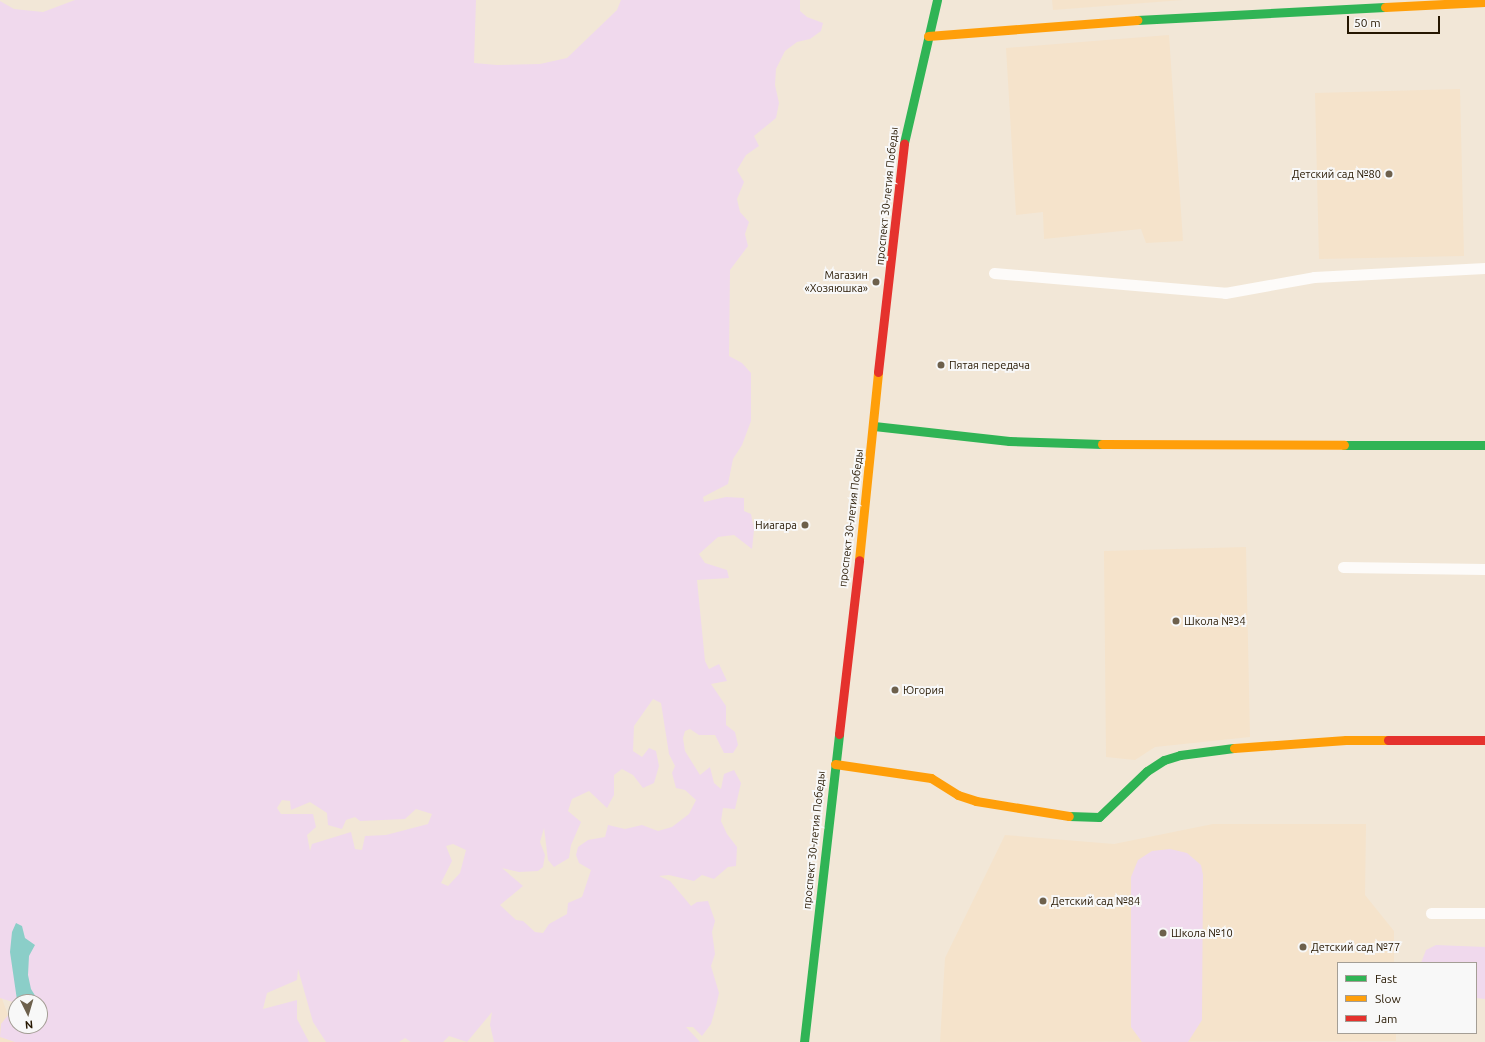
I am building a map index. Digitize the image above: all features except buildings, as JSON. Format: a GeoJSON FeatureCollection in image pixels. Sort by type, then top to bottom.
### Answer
{"type":"FeatureCollection","features":[{"type":"Feature","properties":{"kind":"street","name":"проспект 30-летия Победы"},"geometry":{"type":"LineString","coordinates":[[804,1042],[874,426],[880,353],[902,157],[908,114],[937,0]]}},
{"type":"Feature","properties":{"kind":"street"},"geometry":{"type":"LineString","coordinates":[[928,36],[1186,17],[1485,2]]}},
{"type":"Feature","properties":{"kind":"street"},"geometry":{"type":"LineString","coordinates":[[994,273],[1225,293],[1314,277],[1485,268]]}},
{"type":"Feature","properties":{"kind":"street"},"geometry":{"type":"LineString","coordinates":[[874,426],[1009,441],[1092,444],[1485,445]]}},
{"type":"Feature","properties":{"kind":"street"},"geometry":{"type":"LineString","coordinates":[[1343,567],[1485,569]]}},
{"type":"Feature","properties":{"kind":"street"},"geometry":{"type":"LineString","coordinates":[[835,764],[931,778],[958,795],[976,801],[1078,817],[1099,817],[1147,772],[1164,760],[1180,755],[1254,745],[1346,740],[1485,740]]}},
{"type":"Feature","properties":{"kind":"street"},"geometry":{"type":"LineString","coordinates":[[1431,913],[1485,913]]}},
{"type":"Feature","properties":{"kind":"shaded area"},"geometry":{"type":"Polygon","coordinates":[[[75,0],[476,0],[474,63],[497,65],[540,64],[567,58],[617,10],[621,0],[800,0],[800,11],[807,17],[823,23],[821,31],[810,39],[797,42],[785,51],[776,69],[775,85],[779,103],[776,118],[754,136],[759,146],[746,155],[737,170],[744,182],[737,199],[740,212],[749,222],[745,234],[748,246],[730,270],[729,356],[742,363],[751,373],[751,421],[742,445],[733,459],[728,484],[703,497],[704,502],[726,497],[744,498],[744,511],[751,514],[754,530],[752,549],[734,535],[718,537],[699,554],[705,563],[727,570],[729,578],[697,580],[705,661],[709,669],[719,664],[727,681],[711,684],[726,706],[726,725],[735,732],[738,745],[733,753],[724,753],[715,735],[699,735],[690,729],[685,731],[683,738],[685,751],[700,775],[710,767],[714,783],[721,789],[724,774],[734,770],[741,783],[735,809],[723,808],[721,821],[727,834],[737,847],[736,866],[728,867],[714,879],[702,875],[694,881],[669,875],[659,876],[670,881],[691,906],[697,902],[708,901],[715,921],[712,932],[715,954],[711,966],[719,993],[716,1006],[711,1024],[702,1036],[693,1027],[686,1027],[700,1042],[494,1042],[490,1025],[492,1012],[467,1042],[449,1036],[443,1042],[411,1042],[405,1038],[399,1042],[326,1042],[313,1022],[298,969],[297,980],[267,993],[263,1009],[297,1000],[297,1019],[309,1042],[15,1042],[0,1037],[1,1024],[8,1015],[8,1034],[48,1034],[48,994],[8,994],[8,1000],[0,998],[0,1],[14,9],[43,12],[75,0]],[[653,699],[634,726],[633,751],[642,757],[649,748],[656,751],[659,766],[654,783],[643,788],[633,775],[622,769],[614,775],[614,795],[607,808],[589,791],[572,799],[568,811],[581,822],[571,845],[569,858],[554,867],[548,860],[544,828],[540,842],[545,855],[543,867],[538,871],[519,872],[502,868],[523,886],[500,905],[516,920],[523,921],[535,932],[543,933],[549,924],[567,914],[568,903],[582,897],[591,870],[579,863],[576,855],[578,847],[588,840],[605,837],[608,825],[625,829],[642,825],[658,831],[672,827],[689,814],[696,800],[685,790],[676,788],[672,773],[675,766],[669,754],[661,703],[653,699]],[[282,800],[277,808],[281,814],[313,814],[316,827],[307,835],[310,851],[312,844],[351,832],[355,849],[362,850],[365,836],[386,835],[428,824],[432,814],[416,809],[405,819],[360,821],[355,817],[346,820],[342,829],[328,825],[327,813],[310,802],[291,810],[290,801],[282,800]],[[453,844],[446,846],[452,861],[441,883],[448,886],[460,873],[466,850],[453,844]]]}},
{"type":"Feature","properties":{"kind":"shaded area"},"geometry":{"type":"Polygon","coordinates":[[[1052,0],[1183,0],[1053,10],[1052,0]]]}},
{"type":"Feature","properties":{"kind":"shaded area"},"geometry":{"type":"Polygon","coordinates":[[[1169,35],[1183,241],[1146,243],[1141,229],[1044,239],[1043,212],[1016,215],[1006,48],[1169,35]]]}},
{"type":"Feature","properties":{"kind":"shaded area","name":"Детский сад №80"},"geometry":{"type":"Polygon","coordinates":[[[1460,89],[1464,256],[1319,259],[1315,93],[1460,89]]]}},
{"type":"Feature","properties":{"kind":"shaded area","name":"Школа №34"},"geometry":{"type":"Polygon","coordinates":[[[1246,547],[1250,737],[1155,747],[1135,760],[1106,757],[1104,551],[1246,547]]]}},
{"type":"Feature","properties":{"kind":"shaded area"},"geometry":{"type":"Polygon","coordinates":[[[1213,824],[1366,824],[1365,895],[1394,931],[1394,962],[1337,962],[1337,1034],[1396,1034],[1396,1041],[940,1042],[945,958],[1005,835],[1114,844],[1213,824]]]}},
{"type":"Feature","properties":{"kind":"shaded area","name":"Школа №10"},"geometry":{"type":"Polygon","coordinates":[[[1170,849],[1187,853],[1201,865],[1203,875],[1202,1020],[1188,1042],[1142,1042],[1131,1027],[1131,877],[1138,860],[1152,851],[1170,849]]]}},
{"type":"Feature","properties":{"kind":"shaded area"},"geometry":{"type":"Polygon","coordinates":[[[1436,945],[1485,947],[1485,999],[1477,998],[1477,962],[1421,962],[1426,950],[1436,945]]]}},
{"type":"Feature","properties":{"kind":"shaded area"},"geometry":{"type":"Polygon","coordinates":[[[0,995],[8,1015],[8,1034],[15,1034],[18,1042],[0,1042],[0,995]]]}},
{"type":"Feature","properties":{"kind":"water"},"geometry":{"type":"Polygon","coordinates":[[[16,923],[22,926],[25,938],[35,945],[29,956],[28,975],[31,989],[34,994],[16,994],[10,952],[12,932],[16,923]]]}},
{"type":"Feature","properties":{"kind":"traffic: fast"},"geometry":{"type":"LineString","coordinates":[[904,143],[937,0]]}},
{"type":"Feature","properties":{"kind":"traffic: fast"},"geometry":{"type":"LineString","coordinates":[[1137,20],[1385,7]]}},
{"type":"Feature","properties":{"kind":"traffic: fast"},"geometry":{"type":"LineString","coordinates":[[874,426],[1009,441],[1102,444]]}},
{"type":"Feature","properties":{"kind":"traffic: fast"},"geometry":{"type":"LineString","coordinates":[[1344,445],[1485,445]]}},
{"type":"Feature","properties":{"kind":"traffic: fast"},"geometry":{"type":"LineString","coordinates":[[804,1042],[839,734]]}},
{"type":"Feature","properties":{"kind":"traffic: fast"},"geometry":{"type":"LineString","coordinates":[[1069,816],[1099,817],[1147,771],[1164,760],[1180,755],[1234,748]]}},
{"type":"Feature","properties":{"kind":"traffic: slow"},"geometry":{"type":"LineString","coordinates":[[1385,7],[1485,2]]}},
{"type":"Feature","properties":{"kind":"traffic: slow"},"geometry":{"type":"LineString","coordinates":[[928,36],[1137,20]]}},
{"type":"Feature","properties":{"kind":"traffic: slow"},"geometry":{"type":"LineString","coordinates":[[859,560],[878,372]]}},
{"type":"Feature","properties":{"kind":"traffic: slow"},"geometry":{"type":"LineString","coordinates":[[1102,444],[1344,445]]}},
{"type":"Feature","properties":{"kind":"traffic: slow"},"geometry":{"type":"LineString","coordinates":[[1234,748],[1346,740],[1388,740]]}},
{"type":"Feature","properties":{"kind":"traffic: slow"},"geometry":{"type":"LineString","coordinates":[[835,764],[931,778],[958,795],[976,801],[1069,816]]}},
{"type":"Feature","properties":{"kind":"traffic: jam"},"geometry":{"type":"LineString","coordinates":[[878,372],[904,143]]}},
{"type":"Feature","properties":{"kind":"traffic: jam"},"geometry":{"type":"LineString","coordinates":[[839,734],[859,560]]}},
{"type":"Feature","properties":{"kind":"traffic: jam"},"geometry":{"type":"LineString","coordinates":[[1388,740],[1485,740]]}},
{"type":"Feature","properties":{"kind":"place","name":"Детский сад №80"},"geometry":{"type":"Point","coordinates":[1389,174]}},
{"type":"Feature","properties":{"kind":"place","name":"Магазин «Хозяюшка»"},"geometry":{"type":"Point","coordinates":[876,282]}},
{"type":"Feature","properties":{"kind":"place","name":"Пятая передача"},"geometry":{"type":"Point","coordinates":[941,365]}},
{"type":"Feature","properties":{"kind":"place","name":"Ниагара"},"geometry":{"type":"Point","coordinates":[805,525]}},
{"type":"Feature","properties":{"kind":"place","name":"Школа №34"},"geometry":{"type":"Point","coordinates":[1176,621]}},
{"type":"Feature","properties":{"kind":"place","name":"Югория"},"geometry":{"type":"Point","coordinates":[895,690]}},
{"type":"Feature","properties":{"kind":"place","name":"Детский сад №84"},"geometry":{"type":"Point","coordinates":[1043,901]}},
{"type":"Feature","properties":{"kind":"place","name":"Школа №10"},"geometry":{"type":"Point","coordinates":[1163,933]}},
{"type":"Feature","properties":{"kind":"place","name":"Детский сад №77"},"geometry":{"type":"Point","coordinates":[1303,947]}}]}
